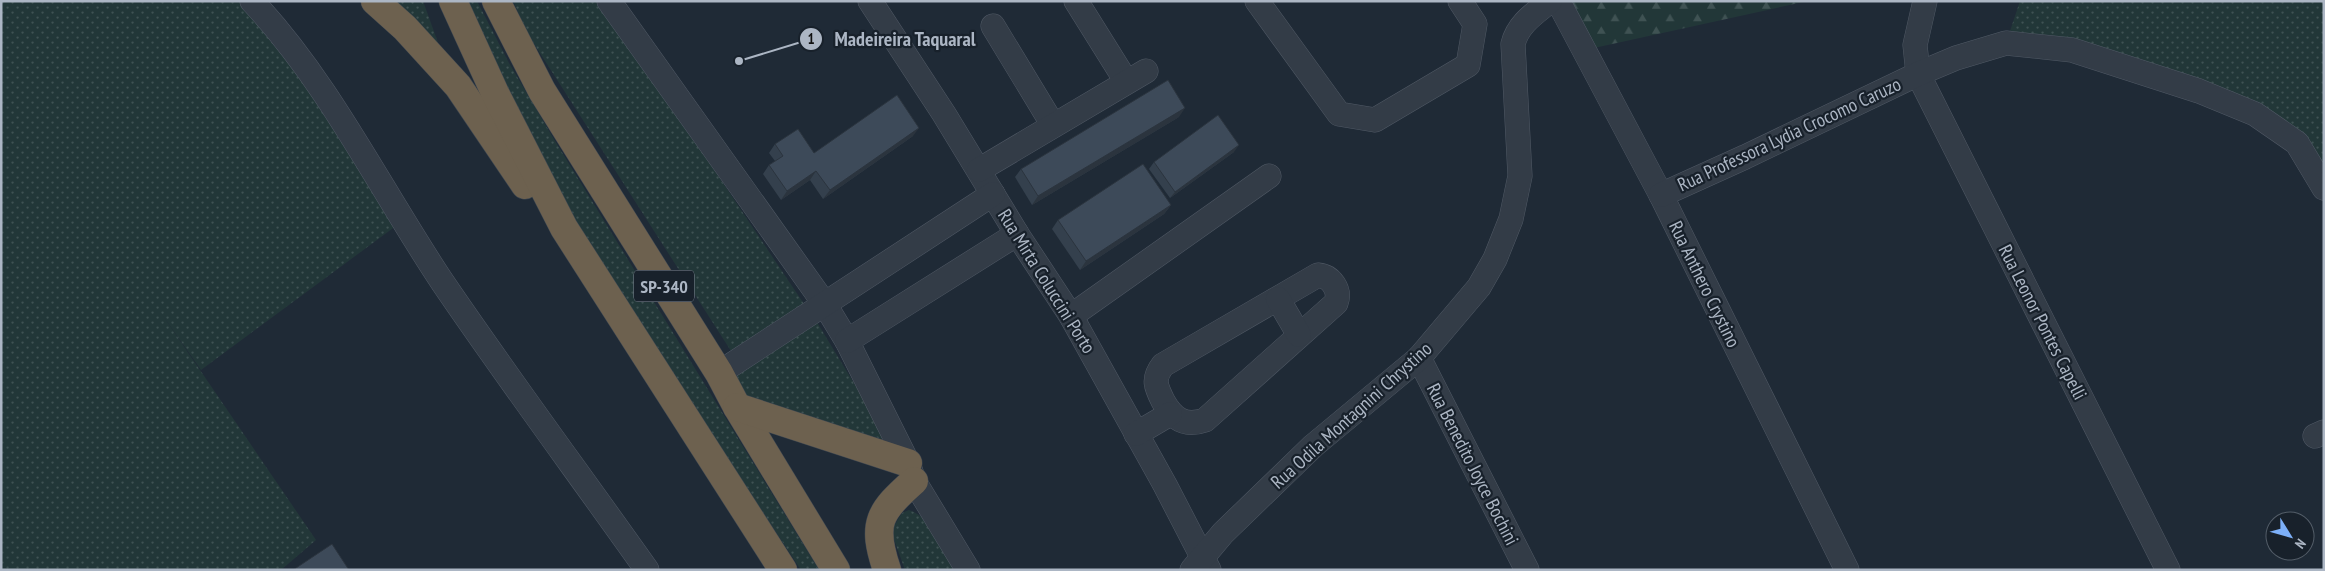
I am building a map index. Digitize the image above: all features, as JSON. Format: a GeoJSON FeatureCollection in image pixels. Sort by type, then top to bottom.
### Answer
{"type":"FeatureCollection","features":[{"type":"Feature","properties":{"kind":"highway"},"geometry":{"type":"LineString","coordinates":[[374,1],[404,28],[458,86],[589,279],[621,320]]}},
{"type":"Feature","properties":{"kind":"highway","name":"SP-340"},"geometry":{"type":"LineString","coordinates":[[453,1],[494,93],[564,228],[621,320],[783,570]]}},
{"type":"Feature","properties":{"kind":"highway","name":"SP-340"},"geometry":{"type":"LineString","coordinates":[[496,1],[542,91],[719,373],[737,407],[836,570]]}},
{"type":"Feature","properties":{"kind":"highway"},"geometry":{"type":"LineString","coordinates":[[737,407],[911,472],[890,503],[880,524],[879,545],[887,570]]}},
{"type":"Feature","properties":{"kind":"street"},"geometry":{"type":"LineString","coordinates":[[252,1],[278,28],[309,70],[443,282],[648,570]]}},
{"type":"Feature","properties":{"kind":"street"},"geometry":{"type":"LineString","coordinates":[[608,1],[824,303],[847,341],[911,472],[968,570]]}},
{"type":"Feature","properties":{"kind":"street","name":"Rua Mirta Coluccini Porto"},"geometry":{"type":"LineString","coordinates":[[870,1],[944,114],[1017,234],[1071,316],[1136,434],[1201,566]]}},
{"type":"Feature","properties":{"kind":"street"},"geometry":{"type":"LineString","coordinates":[[979,170],[1136,76],[1076,1]]}},
{"type":"Feature","properties":{"kind":"street"},"geometry":{"type":"LineString","coordinates":[[1257,1],[1339,114],[1375,120],[1468,65],[1475,24],[1460,1]]}},
{"type":"Feature","properties":{"kind":"street","name":"Rua Odila Montagnini Chrystino"},"geometry":{"type":"LineString","coordinates":[[1201,566],[1223,533],[1313,446],[1418,358],[1479,287],[1496,259],[1511,219],[1520,176],[1513,44],[1515,33],[1524,22],[1550,1]]}},
{"type":"Feature","properties":{"kind":"street","name":"Rua Anthero Crystino"},"geometry":{"type":"LineString","coordinates":[[1558,1],[1661,195],[1846,570]]}},
{"type":"Feature","properties":{"kind":"street"},"geometry":{"type":"LineString","coordinates":[[1918,74],[1915,45],[1925,1]]}},
{"type":"Feature","properties":{"kind":"street"},"geometry":{"type":"LineString","coordinates":[[993,26],[1053,125]]}},
{"type":"Feature","properties":{"kind":"street","name":"Rua Professora Lydia Crocomo Caruzo"},"geometry":{"type":"LineString","coordinates":[[1661,195],[1918,74],[1956,58],[2006,43],[2072,50],[2199,91],[2256,114],[2297,143],[2324,188]]}},
{"type":"Feature","properties":{"kind":"street","name":"Rua Leonor Pontes Capelli"},"geometry":{"type":"LineString","coordinates":[[1918,74],[2168,570]]}},
{"type":"Feature","properties":{"kind":"street"},"geometry":{"type":"LineString","coordinates":[[1071,316],[1269,176]]}},
{"type":"Feature","properties":{"kind":"street"},"geometry":{"type":"LineString","coordinates":[[719,373],[993,194]]}},
{"type":"Feature","properties":{"kind":"street"},"geometry":{"type":"LineString","coordinates":[[847,341],[1017,234]]}},
{"type":"Feature","properties":{"kind":"street"},"geometry":{"type":"LineString","coordinates":[[1318,275],[1326,276],[1332,281],[1338,292],[1336,303],[1299,335],[1205,420],[1187,423],[1170,414],[1155,386],[1157,372],[1163,365],[1318,275]]}},
{"type":"Feature","properties":{"kind":"street"},"geometry":{"type":"LineString","coordinates":[[1278,299],[1299,335]]}},
{"type":"Feature","properties":{"kind":"street","name":"Rua Benedito Joyce Bochini"},"geometry":{"type":"LineString","coordinates":[[1418,358],[1527,570]]}},
{"type":"Feature","properties":{"kind":"street"},"geometry":{"type":"LineString","coordinates":[[1136,434],[1170,414]]}},
{"type":"Feature","properties":{"kind":"green space"},"geometry":{"type":"Polygon","coordinates":[[[1,1],[241,1],[265,15],[404,220],[201,370],[159,310],[316,540],[281,570],[1,570],[1,1]]]}},
{"type":"Feature","properties":{"kind":"green space"},"geometry":{"type":"Polygon","coordinates":[[[386,1],[423,1],[441,51],[386,1]]]}},
{"type":"Feature","properties":{"kind":"green space"},"geometry":{"type":"Polygon","coordinates":[[[462,1],[477,1],[509,63],[555,141],[819,570],[801,570],[582,238],[462,1]]]}},
{"type":"Feature","properties":{"kind":"green space"},"geometry":{"type":"Polygon","coordinates":[[[513,1],[601,1],[804,304],[731,351],[529,36],[513,1]]]}},
{"type":"Feature","properties":{"kind":"green space"},"geometry":{"type":"Polygon","coordinates":[[[1568,1],[1808,1],[1594,48],[1568,1]]]}},
{"type":"Feature","properties":{"kind":"green space"},"geometry":{"type":"Polygon","coordinates":[[[2020,1],[2324,1],[2324,188],[2255,114],[2006,43],[2020,1]]]}},
{"type":"Feature","properties":{"kind":"green space"},"geometry":{"type":"Polygon","coordinates":[[[815,319],[889,441],[751,402],[729,374],[815,319]]]}},
{"type":"Feature","properties":{"kind":"green space"},"geometry":{"type":"Polygon","coordinates":[[[909,510],[925,520],[931,527],[956,570],[905,570],[891,531],[902,513],[909,510]]]}},
{"type":"Feature","properties":{"kind":"building"},"geometry":{"type":"Polygon","coordinates":[[[1168,80],[1185,108],[1038,196],[1021,169],[1168,80]]]}},
{"type":"Feature","properties":{"kind":"building"},"geometry":{"type":"Polygon","coordinates":[[[897,95],[919,128],[830,190],[816,171],[787,191],[769,165],[783,156],[775,144],[798,129],[814,153],[897,95]]]}},
{"type":"Feature","properties":{"kind":"building"},"geometry":{"type":"Polygon","coordinates":[[[1218,115],[1239,145],[1175,192],[1154,162],[1218,115]]]}},
{"type":"Feature","properties":{"kind":"building"},"geometry":{"type":"Polygon","coordinates":[[[1143,164],[1171,205],[1086,261],[1058,220],[1143,164]]]}},
{"type":"Feature","properties":{"kind":"building"},"geometry":{"type":"Polygon","coordinates":[[[332,544],[349,570],[293,570],[332,544]]]}},
{"type":"Feature","properties":{"kind":"place","name":"Madeireira Taquaral"},"geometry":{"type":"Point","coordinates":[739,61]}}]}
